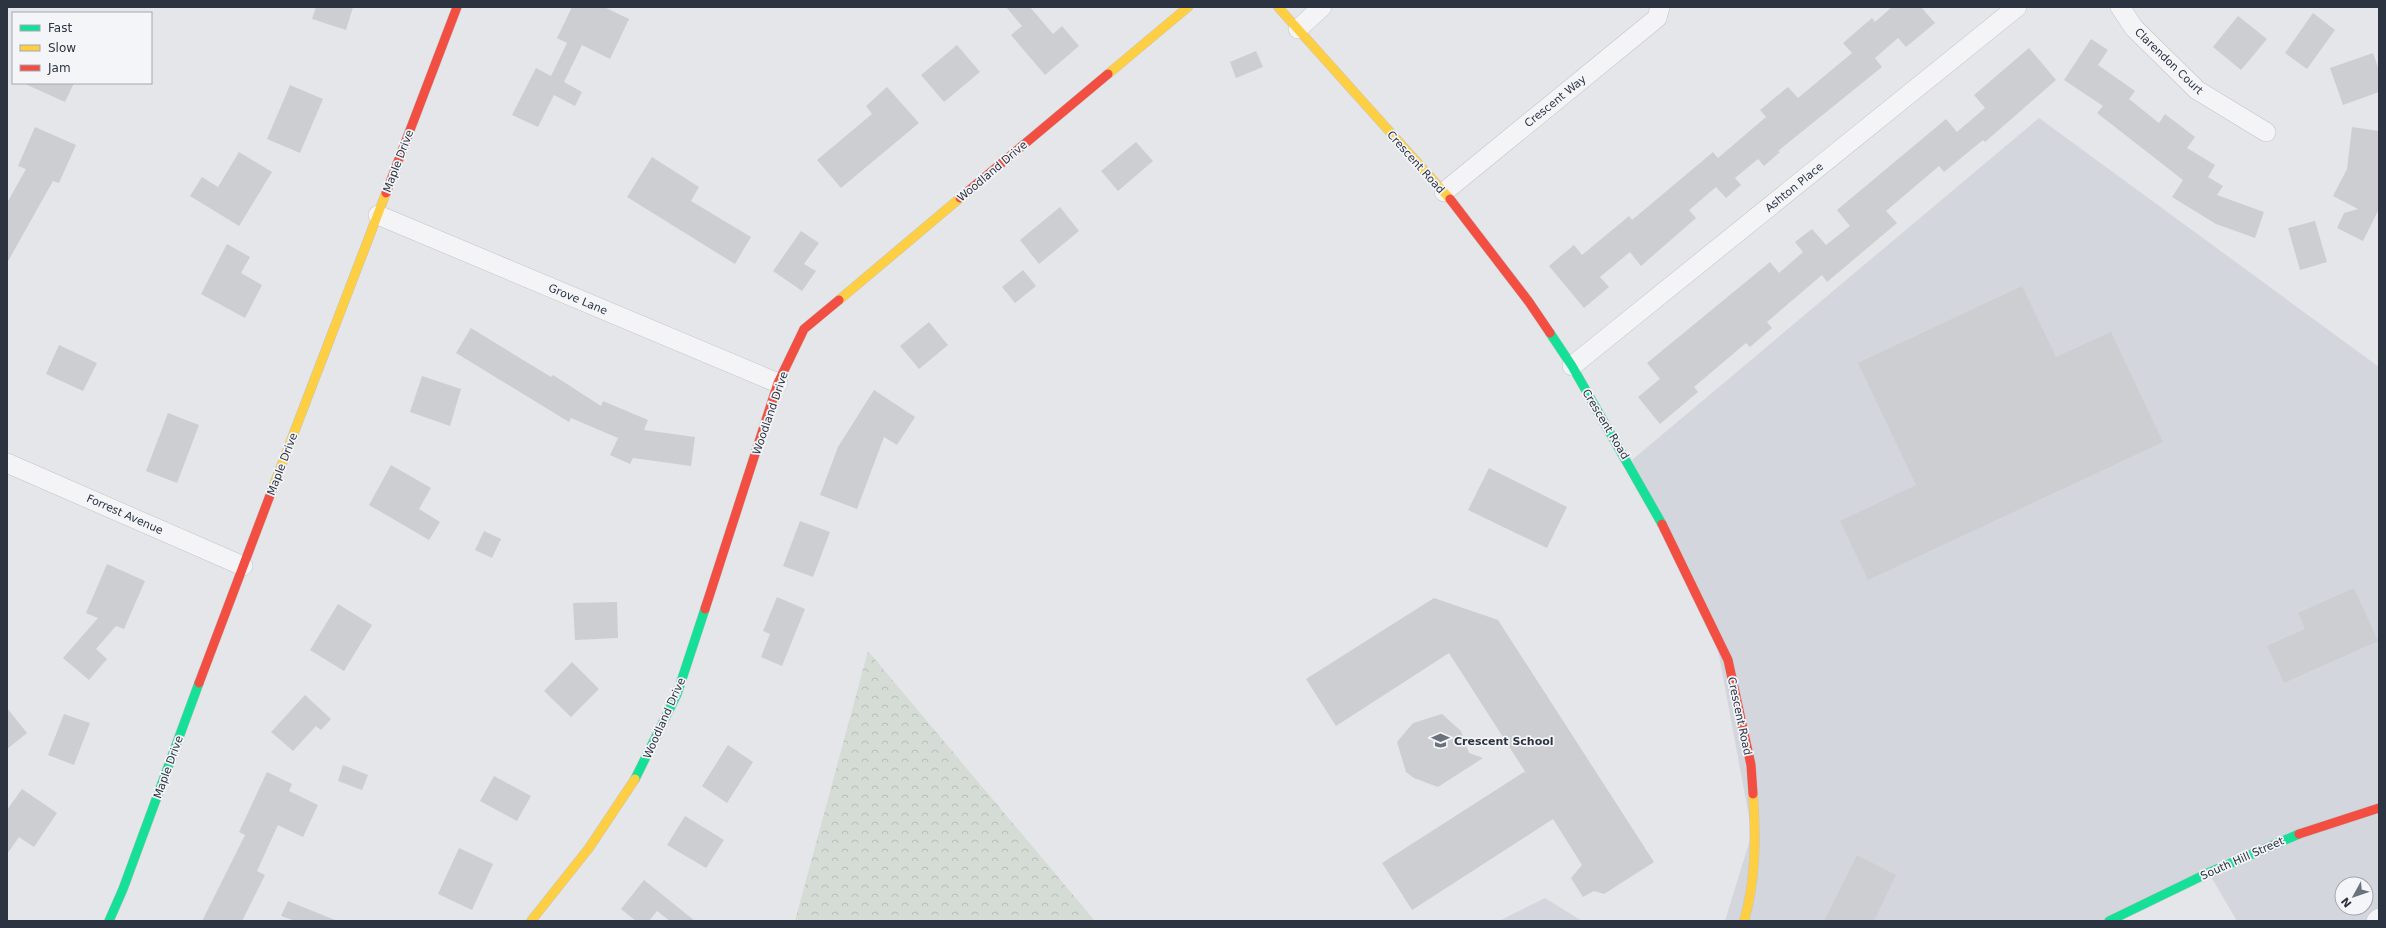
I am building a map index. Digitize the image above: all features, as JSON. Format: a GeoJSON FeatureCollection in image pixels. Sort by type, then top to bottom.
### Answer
{"type":"FeatureCollection","features":[{"type":"Feature","properties":{"kind":"street","name":"Maple Drive"},"geometry":{"type":"LineString","coordinates":[[109,921],[123,889],[243,566],[457,7]]}},
{"type":"Feature","properties":{"kind":"street","name":"Woodland Drive"},"geometry":{"type":"LineString","coordinates":[[531,921],[589,848],[632,785],[678,694],[778,383],[804,329],[1188,7]]}},
{"type":"Feature","properties":{"kind":"street"},"geometry":{"type":"LineString","coordinates":[[1298,29],[1322,7]]}},
{"type":"Feature","properties":{"kind":"street","name":"Crescent Way"},"geometry":{"type":"LineString","coordinates":[[1444,192],[1657,18],[1660,7]]}},
{"type":"Feature","properties":{"kind":"street","name":"Ashton Place"},"geometry":{"type":"LineString","coordinates":[[1572,366],[2017,7]]}},
{"type":"Feature","properties":{"kind":"street","name":"Clarendon Court"},"geometry":{"type":"LineString","coordinates":[[2120,7],[2134,28],[2197,90],[2266,132]]}},
{"type":"Feature","properties":{"kind":"street","name":"Crescent Road"},"geometry":{"type":"LineString","coordinates":[[1282,8],[1298,29],[1444,192],[1529,302],[1572,366],[1652,503],[1728,660],[1751,765],[1755,825],[1752,893],[1744,921]]}},
{"type":"Feature","properties":{"kind":"street","name":"Grove Lane"},"geometry":{"type":"LineString","coordinates":[[378,216],[778,383]]}},
{"type":"Feature","properties":{"kind":"street","name":"Forrest Avenue"},"geometry":{"type":"LineString","coordinates":[[7,463],[243,566]]}},
{"type":"Feature","properties":{"kind":"street","name":"South Hill Street"},"geometry":{"type":"LineString","coordinates":[[2109,921],[2264,847],[2304,831],[2379,808]]}},
{"type":"Feature","properties":{"kind":"street"},"geometry":{"type":"LineString","coordinates":[[2376,921],[2379,918]]}},
{"type":"Feature","properties":{"kind":"shaded area"},"geometry":{"type":"Polygon","coordinates":[[[2039,118],[2379,367],[2379,921],[2237,921],[2210,875],[2115,921],[1725,921],[1752,833],[1718,650],[1632,460],[2039,118]]]}},
{"type":"Feature","properties":{"kind":"shaded area"},"geometry":{"type":"Polygon","coordinates":[[[1545,898],[1582,921],[1499,921],[1545,898]]]}},
{"type":"Feature","properties":{"kind":"green space"},"geometry":{"type":"Polygon","coordinates":[[[868,651],[1095,921],[795,921],[868,651]]]}},
{"type":"Feature","properties":{"kind":"building"},"geometry":{"type":"Polygon","coordinates":[[[316,7],[353,7],[346,30],[312,19],[316,7]]]}},
{"type":"Feature","properties":{"kind":"building"},"geometry":{"type":"Polygon","coordinates":[[[572,7],[604,7],[629,19],[610,59],[582,45],[564,82],[582,92],[575,106],[554,95],[538,127],[512,115],[536,68],[551,76],[567,43],[557,38],[572,7]]]}},
{"type":"Feature","properties":{"kind":"building"},"geometry":{"type":"Polygon","coordinates":[[[1006,7],[1030,7],[1053,34],[1062,26],[1079,46],[1045,75],[1011,35],[1022,26],[1006,7]]]}},
{"type":"Feature","properties":{"kind":"building"},"geometry":{"type":"Polygon","coordinates":[[[1892,7],[1921,7],[1935,23],[1906,47],[1898,38],[1875,58],[1882,67],[1778,151],[1780,152],[1764,166],[1758,159],[1735,178],[1741,185],[1726,198],[1716,187],[1689,210],[1696,218],[1641,266],[1630,252],[1600,277],[1609,287],[1584,308],[1549,266],[1574,245],[1582,255],[1629,216],[1632,220],[1713,152],[1718,158],[1766,117],[1760,110],[1788,87],[1798,98],[1852,53],[1843,43],[1872,18],[1875,22],[1892,7]]]}},
{"type":"Feature","properties":{"kind":"building"},"geometry":{"type":"Polygon","coordinates":[[[2313,13],[2335,30],[2307,69],[2285,53],[2313,13]]]}},
{"type":"Feature","properties":{"kind":"building"},"geometry":{"type":"Polygon","coordinates":[[[2238,16],[2267,39],[2241,70],[2213,47],[2238,16]]]}},
{"type":"Feature","properties":{"kind":"building"},"geometry":{"type":"Polygon","coordinates":[[[2091,39],[2108,50],[2098,65],[2135,91],[2129,99],[2159,123],[2165,114],[2195,137],[2187,148],[2215,165],[2208,177],[2223,186],[2217,195],[2264,212],[2255,238],[2216,224],[2172,197],[2183,180],[2097,113],[2103,106],[2064,80],[2091,39]]]}},
{"type":"Feature","properties":{"kind":"building"},"geometry":{"type":"Polygon","coordinates":[[[957,45],[980,72],[944,102],[921,75],[957,45]]]}},
{"type":"Feature","properties":{"kind":"building"},"geometry":{"type":"Polygon","coordinates":[[[2029,48],[2056,80],[1985,142],[1983,140],[1944,172],[1939,166],[1886,211],[1897,223],[1827,282],[1822,275],[1767,322],[1772,328],[1750,347],[1746,343],[1694,387],[1698,392],[1660,424],[1638,397],[1660,379],[1647,363],[1770,262],[1779,273],[1803,252],[1795,242],[1812,229],[1826,245],[1850,226],[1837,210],[1946,119],[1957,132],[1985,108],[1974,95],[2029,48]]]}},
{"type":"Feature","properties":{"kind":"building"},"geometry":{"type":"Polygon","coordinates":[[[1256,51],[1263,67],[1236,78],[1230,62],[1256,51]]]}},
{"type":"Feature","properties":{"kind":"building"},"geometry":{"type":"Polygon","coordinates":[[[2373,53],[2379,70],[2379,92],[2343,105],[2330,68],[2373,53]]]}},
{"type":"Feature","properties":{"kind":"building"},"geometry":{"type":"Polygon","coordinates":[[[25,84],[74,84],[65,102],[25,84]]]}},
{"type":"Feature","properties":{"kind":"building"},"geometry":{"type":"Polygon","coordinates":[[[290,85],[323,99],[300,153],[267,139],[290,85]]]}},
{"type":"Feature","properties":{"kind":"building"},"geometry":{"type":"Polygon","coordinates":[[[887,87],[919,123],[841,188],[817,160],[872,114],[866,106],[887,87]]]}},
{"type":"Feature","properties":{"kind":"building"},"geometry":{"type":"Polygon","coordinates":[[[35,127],[76,145],[59,183],[53,181],[7,263],[7,203],[26,169],[18,166],[35,127]]]}},
{"type":"Feature","properties":{"kind":"building"},"geometry":{"type":"Polygon","coordinates":[[[2352,127],[2379,131],[2379,209],[2363,241],[2337,228],[2344,213],[2358,209],[2333,196],[2347,169],[2352,127]]]}},
{"type":"Feature","properties":{"kind":"building"},"geometry":{"type":"Polygon","coordinates":[[[1136,142],[1153,161],[1118,191],[1101,171],[1136,142]]]}},
{"type":"Feature","properties":{"kind":"building"},"geometry":{"type":"Polygon","coordinates":[[[239,152],[272,172],[239,226],[190,196],[202,177],[218,187],[239,152]]]}},
{"type":"Feature","properties":{"kind":"building"},"geometry":{"type":"Polygon","coordinates":[[[652,157],[699,187],[691,201],[751,237],[735,264],[627,197],[652,157]]]}},
{"type":"Feature","properties":{"kind":"building"},"geometry":{"type":"Polygon","coordinates":[[[1060,207],[1079,231],[1039,264],[1020,240],[1060,207]]]}},
{"type":"Feature","properties":{"kind":"building"},"geometry":{"type":"Polygon","coordinates":[[[2315,221],[2327,262],[2300,270],[2288,228],[2315,221]]]}},
{"type":"Feature","properties":{"kind":"building"},"geometry":{"type":"Polygon","coordinates":[[[801,231],[819,243],[804,264],[816,271],[802,291],[773,271],[801,231]]]}},
{"type":"Feature","properties":{"kind":"building"},"geometry":{"type":"Polygon","coordinates":[[[227,244],[250,257],[241,273],[262,285],[245,318],[201,294],[227,244]]]}},
{"type":"Feature","properties":{"kind":"building"},"geometry":{"type":"Polygon","coordinates":[[[1023,270],[1036,286],[1015,303],[1002,287],[1023,270]]]}},
{"type":"Feature","properties":{"kind":"building"},"geometry":{"type":"Polygon","coordinates":[[[2022,286],[2056,357],[2111,332],[2163,442],[1868,580],[1840,521],[1916,485],[1858,363],[2022,286]]]}},
{"type":"Feature","properties":{"kind":"building"},"geometry":{"type":"Polygon","coordinates":[[[929,322],[948,345],[919,369],[900,346],[929,322]]]}},
{"type":"Feature","properties":{"kind":"building"},"geometry":{"type":"Polygon","coordinates":[[[471,328],[551,377],[553,375],[601,406],[603,401],[648,420],[644,430],[695,437],[691,466],[633,458],[630,464],[610,455],[618,438],[571,418],[569,422],[456,353],[471,328]]]}},
{"type":"Feature","properties":{"kind":"building"},"geometry":{"type":"Polygon","coordinates":[[[59,345],[97,363],[83,391],[46,374],[59,345]]]}},
{"type":"Feature","properties":{"kind":"building"},"geometry":{"type":"Polygon","coordinates":[[[422,376],[461,389],[450,426],[410,412],[422,376]]]}},
{"type":"Feature","properties":{"kind":"building"},"geometry":{"type":"Polygon","coordinates":[[[874,390],[915,417],[897,445],[884,437],[857,509],[820,495],[838,447],[874,390]]]}},
{"type":"Feature","properties":{"kind":"building"},"geometry":{"type":"Polygon","coordinates":[[[168,413],[199,425],[177,483],[146,471],[168,413]]]}},
{"type":"Feature","properties":{"kind":"building"},"geometry":{"type":"Polygon","coordinates":[[[391,465],[431,488],[419,509],[440,522],[429,540],[369,505],[391,465]]]}},
{"type":"Feature","properties":{"kind":"building"},"geometry":{"type":"Polygon","coordinates":[[[1489,468],[1567,507],[1547,548],[1468,510],[1489,468]]]}},
{"type":"Feature","properties":{"kind":"building"},"geometry":{"type":"Polygon","coordinates":[[[800,521],[830,532],[813,577],[783,566],[800,521]]]}},
{"type":"Feature","properties":{"kind":"building"},"geometry":{"type":"Polygon","coordinates":[[[484,531],[501,539],[492,558],[475,550],[484,531]]]}},
{"type":"Feature","properties":{"kind":"building"},"geometry":{"type":"Polygon","coordinates":[[[107,564],[145,581],[124,629],[116,626],[96,649],[107,659],[89,680],[63,658],[98,618],[86,613],[107,564]]]}},
{"type":"Feature","properties":{"kind":"building"},"geometry":{"type":"Polygon","coordinates":[[[2354,588],[2378,641],[2284,683],[2267,646],[2305,629],[2298,613],[2354,588]]]}},
{"type":"Feature","properties":{"kind":"building"},"geometry":{"type":"Polygon","coordinates":[[[777,597],[805,609],[782,666],[761,657],[770,634],[763,631],[777,597]]]}},
{"type":"Feature","properties":{"kind":"building"},"geometry":{"type":"Polygon","coordinates":[[[1434,598],[1498,620],[1654,862],[1604,894],[1594,891],[1583,897],[1571,878],[1582,865],[1553,819],[1412,910],[1382,863],[1524,772],[1526,773],[1449,653],[1336,726],[1306,679],[1434,598]]]}},
{"type":"Feature","properties":{"kind":"building"},"geometry":{"type":"Polygon","coordinates":[[[617,602],[618,638],[575,640],[573,603],[617,602]]]}},
{"type":"Feature","properties":{"kind":"building"},"geometry":{"type":"Polygon","coordinates":[[[338,604],[372,625],[344,671],[310,650],[338,604]]]}},
{"type":"Feature","properties":{"kind":"building"},"geometry":{"type":"Polygon","coordinates":[[[572,662],[599,689],[571,717],[544,691],[572,662]]]}},
{"type":"Feature","properties":{"kind":"building"},"geometry":{"type":"Polygon","coordinates":[[[305,695],[331,719],[321,730],[316,726],[293,751],[271,732],[305,695]]]}},
{"type":"Feature","properties":{"kind":"building"},"geometry":{"type":"Polygon","coordinates":[[[7,708],[27,733],[7,749],[7,708]]]}},
{"type":"Feature","properties":{"kind":"building"},"geometry":{"type":"Polygon","coordinates":[[[64,714],[90,723],[74,765],[48,755],[64,714]]]}},
{"type":"Feature","properties":{"kind":"building"},"geometry":{"type":"Polygon","coordinates":[[[1442,714],[1461,731],[1469,753],[1483,758],[1438,787],[1414,778],[1406,772],[1397,742],[1413,723],[1442,714]]]}},
{"type":"Feature","properties":{"kind":"building"},"geometry":{"type":"Polygon","coordinates":[[[728,745],[753,762],[727,803],[702,786],[728,745]]]}},
{"type":"Feature","properties":{"kind":"building"},"geometry":{"type":"Polygon","coordinates":[[[343,765],[368,775],[362,790],[338,781],[343,765]]]}},
{"type":"Feature","properties":{"kind":"building"},"geometry":{"type":"Polygon","coordinates":[[[267,772],[292,784],[289,791],[318,805],[303,837],[278,825],[257,871],[265,875],[242,921],[202,921],[245,835],[239,832],[267,772]]]}},
{"type":"Feature","properties":{"kind":"building"},"geometry":{"type":"Polygon","coordinates":[[[494,776],[531,796],[517,821],[480,801],[494,776]]]}},
{"type":"Feature","properties":{"kind":"building"},"geometry":{"type":"Polygon","coordinates":[[[22,789],[57,813],[34,847],[19,837],[7,854],[7,810],[22,789]]]}},
{"type":"Feature","properties":{"kind":"building"},"geometry":{"type":"Polygon","coordinates":[[[685,816],[724,840],[706,868],[667,845],[685,816]]]}},
{"type":"Feature","properties":{"kind":"building"},"geometry":{"type":"Polygon","coordinates":[[[459,848],[493,864],[472,910],[438,894],[459,848]]]}},
{"type":"Feature","properties":{"kind":"building"},"geometry":{"type":"Polygon","coordinates":[[[1857,855],[1896,875],[1874,921],[1824,921],[1857,855]]]}},
{"type":"Feature","properties":{"kind":"building"},"geometry":{"type":"Polygon","coordinates":[[[644,880],[695,921],[670,921],[657,911],[649,921],[636,921],[621,909],[644,880]]]}},
{"type":"Feature","properties":{"kind":"building"},"geometry":{"type":"Polygon","coordinates":[[[288,901],[335,921],[295,921],[281,916],[288,901]]]}},
{"type":"Feature","properties":{"kind":"traffic: fast"},"geometry":{"type":"LineString","coordinates":[[1550,333],[1572,366],[1662,524]]}},
{"type":"Feature","properties":{"kind":"traffic: fast"},"geometry":{"type":"LineString","coordinates":[[635,779],[677,694],[705,609]]}},
{"type":"Feature","properties":{"kind":"traffic: fast"},"geometry":{"type":"LineString","coordinates":[[109,921],[123,889],[199,683]]}},
{"type":"Feature","properties":{"kind":"traffic: fast"},"geometry":{"type":"LineString","coordinates":[[2109,921],[2208,873],[2299,834]]}},
{"type":"Feature","properties":{"kind":"traffic: slow"},"geometry":{"type":"LineString","coordinates":[[1108,74],[1188,7]]}},
{"type":"Feature","properties":{"kind":"traffic: slow"},"geometry":{"type":"LineString","coordinates":[[1278,7],[1450,199]]}},
{"type":"Feature","properties":{"kind":"traffic: slow"},"geometry":{"type":"LineString","coordinates":[[272,490],[386,193]]}},
{"type":"Feature","properties":{"kind":"traffic: slow"},"geometry":{"type":"LineString","coordinates":[[839,300],[960,198]]}},
{"type":"Feature","properties":{"kind":"traffic: slow"},"geometry":{"type":"LineString","coordinates":[[531,921],[589,848],[635,779]]}},
{"type":"Feature","properties":{"kind":"traffic: slow"},"geometry":{"type":"LineString","coordinates":[[1744,921],[1753,874],[1755,826],[1753,794]]}},
{"type":"Feature","properties":{"kind":"traffic: jam"},"geometry":{"type":"LineString","coordinates":[[386,193],[457,7]]}},
{"type":"Feature","properties":{"kind":"traffic: jam"},"geometry":{"type":"LineString","coordinates":[[960,198],[1108,74]]}},
{"type":"Feature","properties":{"kind":"traffic: jam"},"geometry":{"type":"LineString","coordinates":[[1450,199],[1529,302],[1550,333]]}},
{"type":"Feature","properties":{"kind":"traffic: jam"},"geometry":{"type":"LineString","coordinates":[[705,609],[778,383],[804,329],[839,300]]}},
{"type":"Feature","properties":{"kind":"traffic: jam"},"geometry":{"type":"LineString","coordinates":[[199,683],[272,490]]}},
{"type":"Feature","properties":{"kind":"traffic: jam"},"geometry":{"type":"LineString","coordinates":[[1662,524],[1728,660],[1751,765],[1753,794]]}},
{"type":"Feature","properties":{"kind":"traffic: jam"},"geometry":{"type":"LineString","coordinates":[[2299,834],[2379,808]]}},
{"type":"Feature","properties":{"kind":"place","name":"Crescent School"},"geometry":{"type":"Point","coordinates":[1441,741]}}]}
